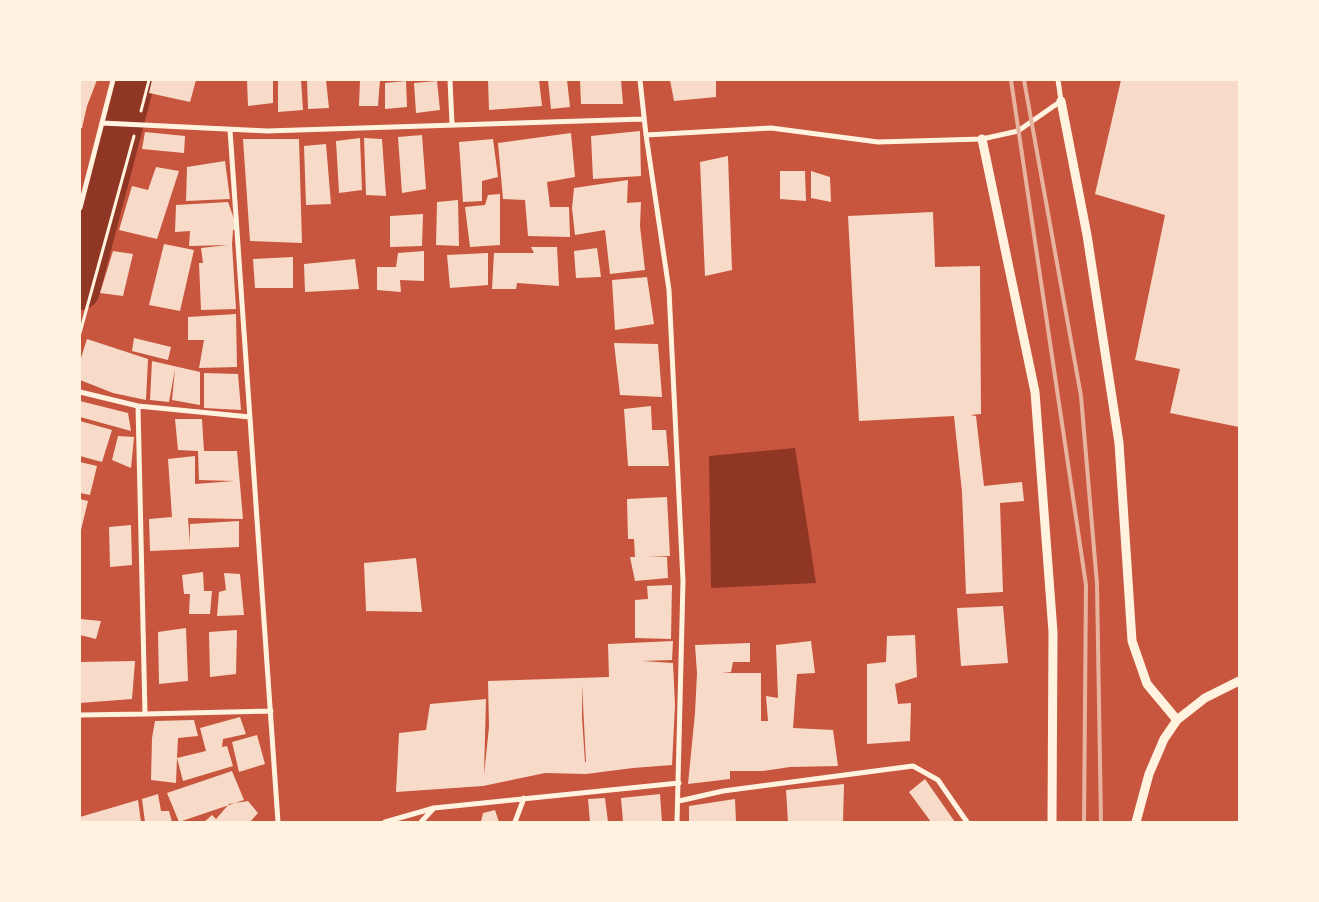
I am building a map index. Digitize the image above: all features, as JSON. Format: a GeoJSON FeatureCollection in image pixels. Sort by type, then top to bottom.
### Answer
{"type":"FeatureCollection","features":[{"type":"Feature","properties":{"kind":"street"},"geometry":{"type":"LineString","coordinates":[[80,208],[113,80]]}},
{"type":"Feature","properties":{"kind":"street"},"geometry":{"type":"LineString","coordinates":[[450,80],[452,124]]}},
{"type":"Feature","properties":{"kind":"street"},"geometry":{"type":"LineString","coordinates":[[640,80],[670,309],[683,581],[677,822]]}},
{"type":"Feature","properties":{"kind":"street"},"geometry":{"type":"LineString","coordinates":[[1058,80],[1086,236],[1119,443],[1132,641],[1147,684],[1177,720]]}},
{"type":"Feature","properties":{"kind":"street"},"geometry":{"type":"LineString","coordinates":[[646,136],[771,128],[878,142],[982,139],[1018,130],[1061,101]]}},
{"type":"Feature","properties":{"kind":"street"},"geometry":{"type":"LineString","coordinates":[[102,123],[267,131],[644,119]]}},
{"type":"Feature","properties":{"kind":"street"},"geometry":{"type":"LineString","coordinates":[[230,130],[278,822]]}},
{"type":"Feature","properties":{"kind":"street"},"geometry":{"type":"LineString","coordinates":[[982,139],[1035,392],[1053,632],[1052,822]]}},
{"type":"Feature","properties":{"kind":"street"},"geometry":{"type":"LineString","coordinates":[[80,392],[138,406],[250,417]]}},
{"type":"Feature","properties":{"kind":"street"},"geometry":{"type":"LineString","coordinates":[[138,406],[145,714]]}},
{"type":"Feature","properties":{"kind":"street"},"geometry":{"type":"LineString","coordinates":[[1136,822],[1149,774],[1164,739],[1177,720],[1205,698],[1239,681]]}},
{"type":"Feature","properties":{"kind":"street"},"geometry":{"type":"LineString","coordinates":[[80,714],[271,710]]}},
{"type":"Feature","properties":{"kind":"street"},"geometry":{"type":"LineString","coordinates":[[679,801],[723,790],[914,766],[938,780],[967,822]]}},
{"type":"Feature","properties":{"kind":"street"},"geometry":{"type":"LineString","coordinates":[[385,822],[434,808],[679,783]]}},
{"type":"Feature","properties":{"kind":"street"},"geometry":{"type":"LineString","coordinates":[[515,822],[524,798]]}},
{"type":"Feature","properties":{"kind":"street"},"geometry":{"type":"LineString","coordinates":[[421,822],[434,808]]}},
{"type":"Feature","properties":{"kind":"path"},"geometry":{"type":"LineString","coordinates":[[80,334],[149,80]]}},
{"type":"Feature","properties":{"kind":"shaded area"},"geometry":{"type":"Polygon","coordinates":[[[795,448],[816,583],[711,588],[709,456],[795,448]]]}},
{"type":"Feature","properties":{"kind":"building"},"geometry":{"type":"Polygon","coordinates":[[[80,80],[97,80],[87,106],[82,128],[80,128],[80,80]]]}},
{"type":"Feature","properties":{"kind":"building"},"geometry":{"type":"Polygon","coordinates":[[[152,80],[196,80],[190,102],[149,93],[152,80]]]}},
{"type":"Feature","properties":{"kind":"building"},"geometry":{"type":"Polygon","coordinates":[[[247,80],[273,80],[273,103],[248,106],[247,80]]]}},
{"type":"Feature","properties":{"kind":"building"},"geometry":{"type":"Polygon","coordinates":[[[278,80],[301,80],[303,110],[278,112],[278,80]]]}},
{"type":"Feature","properties":{"kind":"building"},"geometry":{"type":"Polygon","coordinates":[[[307,80],[326,80],[329,108],[308,109],[307,80]]]}},
{"type":"Feature","properties":{"kind":"building"},"geometry":{"type":"Polygon","coordinates":[[[360,80],[380,80],[378,106],[359,106],[360,80]]]}},
{"type":"Feature","properties":{"kind":"building"},"geometry":{"type":"Polygon","coordinates":[[[488,80],[539,80],[542,106],[489,110],[488,80]]]}},
{"type":"Feature","properties":{"kind":"building"},"geometry":{"type":"Polygon","coordinates":[[[548,80],[567,80],[570,107],[551,109],[548,80]]]}},
{"type":"Feature","properties":{"kind":"building"},"geometry":{"type":"Polygon","coordinates":[[[580,80],[621,80],[623,104],[581,104],[580,80]]]}},
{"type":"Feature","properties":{"kind":"building"},"geometry":{"type":"Polygon","coordinates":[[[670,80],[716,80],[716,97],[674,101],[670,80]]]}},
{"type":"Feature","properties":{"kind":"building"},"geometry":{"type":"Polygon","coordinates":[[[1121,80],[1239,80],[1239,427],[1170,413],[1180,369],[1135,360],[1165,215],[1095,194],[1121,80]]]}},
{"type":"Feature","properties":{"kind":"building"},"geometry":{"type":"Polygon","coordinates":[[[406,81],[407,107],[385,109],[385,83],[406,81]]]}},
{"type":"Feature","properties":{"kind":"building"},"geometry":{"type":"Polygon","coordinates":[[[437,81],[440,110],[416,113],[414,83],[437,81]]]}},
{"type":"Feature","properties":{"kind":"building"},"geometry":{"type":"Polygon","coordinates":[[[640,131],[641,176],[593,179],[591,136],[640,131]]]}},
{"type":"Feature","properties":{"kind":"building"},"geometry":{"type":"Polygon","coordinates":[[[145,132],[185,136],[184,153],[142,149],[145,132]]]}},
{"type":"Feature","properties":{"kind":"building"},"geometry":{"type":"Polygon","coordinates":[[[571,133],[575,177],[547,182],[550,207],[569,207],[570,237],[528,236],[525,200],[503,199],[498,143],[571,133]]]}},
{"type":"Feature","properties":{"kind":"building"},"geometry":{"type":"Polygon","coordinates":[[[422,135],[426,189],[402,193],[398,137],[422,135]]]}},
{"type":"Feature","properties":{"kind":"building"},"geometry":{"type":"Polygon","coordinates":[[[360,138],[362,190],[339,193],[336,141],[360,138]]]}},
{"type":"Feature","properties":{"kind":"building"},"geometry":{"type":"Polygon","coordinates":[[[364,138],[382,139],[386,196],[366,195],[364,138]]]}},
{"type":"Feature","properties":{"kind":"building"},"geometry":{"type":"Polygon","coordinates":[[[243,139],[299,139],[302,243],[250,241],[243,139]]]}},
{"type":"Feature","properties":{"kind":"building"},"geometry":{"type":"Polygon","coordinates":[[[493,139],[498,177],[482,181],[482,201],[463,202],[459,142],[493,139]]]}},
{"type":"Feature","properties":{"kind":"building"},"geometry":{"type":"Polygon","coordinates":[[[326,144],[331,204],[306,205],[304,146],[326,144]]]}},
{"type":"Feature","properties":{"kind":"building"},"geometry":{"type":"Polygon","coordinates":[[[728,156],[732,270],[705,276],[700,162],[728,156]]]}},
{"type":"Feature","properties":{"kind":"building"},"geometry":{"type":"Polygon","coordinates":[[[225,161],[230,199],[186,201],[187,167],[225,161]]]}},
{"type":"Feature","properties":{"kind":"building"},"geometry":{"type":"Polygon","coordinates":[[[156,167],[179,171],[157,239],[119,230],[132,186],[148,190],[156,167]]]}},
{"type":"Feature","properties":{"kind":"building"},"geometry":{"type":"Polygon","coordinates":[[[780,171],[805,171],[806,201],[780,199],[780,171]]]}},
{"type":"Feature","properties":{"kind":"building"},"geometry":{"type":"Polygon","coordinates":[[[811,171],[830,177],[831,202],[811,198],[811,171]]]}},
{"type":"Feature","properties":{"kind":"building"},"geometry":{"type":"Polygon","coordinates":[[[628,180],[627,203],[641,202],[640,226],[645,270],[610,274],[605,230],[575,235],[572,208],[574,188],[628,180]]]}},
{"type":"Feature","properties":{"kind":"building"},"geometry":{"type":"Polygon","coordinates":[[[500,194],[500,245],[470,247],[465,207],[485,205],[488,195],[500,194]]]}},
{"type":"Feature","properties":{"kind":"building"},"geometry":{"type":"Polygon","coordinates":[[[458,200],[459,246],[436,245],[437,202],[458,200]]]}},
{"type":"Feature","properties":{"kind":"building"},"geometry":{"type":"Polygon","coordinates":[[[228,202],[238,230],[233,230],[232,244],[236,309],[201,310],[199,263],[203,263],[201,248],[228,245],[189,246],[190,231],[175,232],[176,205],[228,202]]]}},
{"type":"Feature","properties":{"kind":"building"},"geometry":{"type":"Polygon","coordinates":[[[933,212],[935,267],[980,266],[981,414],[970,415],[976,416],[984,486],[1022,482],[1024,501],[1000,503],[1003,592],[966,594],[962,492],[954,416],[859,421],[848,216],[933,212]]]}},
{"type":"Feature","properties":{"kind":"building"},"geometry":{"type":"Polygon","coordinates":[[[423,214],[422,246],[390,247],[390,216],[423,214]]]}},
{"type":"Feature","properties":{"kind":"building"},"geometry":{"type":"Polygon","coordinates":[[[164,244],[194,250],[180,311],[149,305],[164,244]]]}},
{"type":"Feature","properties":{"kind":"building"},"geometry":{"type":"Polygon","coordinates":[[[531,247],[557,247],[559,286],[517,283],[516,289],[492,289],[494,253],[534,253],[531,247]]]}},
{"type":"Feature","properties":{"kind":"building"},"geometry":{"type":"Polygon","coordinates":[[[597,248],[601,277],[576,278],[574,251],[597,248]]]}},
{"type":"Feature","properties":{"kind":"building"},"geometry":{"type":"Polygon","coordinates":[[[113,251],[133,254],[123,296],[100,293],[113,251]]]}},
{"type":"Feature","properties":{"kind":"building"},"geometry":{"type":"Polygon","coordinates":[[[424,251],[424,281],[400,280],[401,292],[377,290],[377,267],[396,267],[398,253],[424,251]]]}},
{"type":"Feature","properties":{"kind":"building"},"geometry":{"type":"Polygon","coordinates":[[[488,253],[488,285],[450,288],[447,255],[488,253]]]}},
{"type":"Feature","properties":{"kind":"building"},"geometry":{"type":"Polygon","coordinates":[[[293,257],[293,288],[255,288],[253,259],[293,257]]]}},
{"type":"Feature","properties":{"kind":"building"},"geometry":{"type":"Polygon","coordinates":[[[355,259],[359,289],[305,292],[304,264],[355,259]]]}},
{"type":"Feature","properties":{"kind":"building"},"geometry":{"type":"Polygon","coordinates":[[[647,277],[654,324],[615,330],[612,280],[647,277]]]}},
{"type":"Feature","properties":{"kind":"building"},"geometry":{"type":"Polygon","coordinates":[[[236,314],[237,367],[199,368],[204,340],[188,340],[188,317],[236,314]]]}},
{"type":"Feature","properties":{"kind":"building"},"geometry":{"type":"Polygon","coordinates":[[[134,338],[171,347],[168,360],[132,351],[134,338]]]}},
{"type":"Feature","properties":{"kind":"building"},"geometry":{"type":"Polygon","coordinates":[[[87,339],[148,359],[146,400],[113,393],[80,380],[80,361],[87,339]]]}},
{"type":"Feature","properties":{"kind":"building"},"geometry":{"type":"Polygon","coordinates":[[[614,343],[658,344],[662,397],[620,395],[614,343]]]}},
{"type":"Feature","properties":{"kind":"building"},"geometry":{"type":"Polygon","coordinates":[[[152,361],[200,372],[200,405],[172,400],[175,369],[169,402],[150,400],[152,361]]]}},
{"type":"Feature","properties":{"kind":"building"},"geometry":{"type":"Polygon","coordinates":[[[204,373],[238,374],[241,410],[204,408],[204,373]]]}},
{"type":"Feature","properties":{"kind":"building"},"geometry":{"type":"Polygon","coordinates":[[[80,401],[128,413],[131,431],[80,417],[80,401]]]}},
{"type":"Feature","properties":{"kind":"building"},"geometry":{"type":"Polygon","coordinates":[[[651,406],[652,430],[666,430],[669,466],[628,466],[624,409],[651,406]]]}},
{"type":"Feature","properties":{"kind":"building"},"geometry":{"type":"Polygon","coordinates":[[[175,419],[202,419],[204,451],[237,451],[243,519],[188,518],[190,544],[190,524],[239,521],[239,547],[150,551],[149,519],[172,517],[168,459],[195,456],[195,484],[234,481],[199,480],[198,451],[178,450],[175,419]]]}},
{"type":"Feature","properties":{"kind":"building"},"geometry":{"type":"Polygon","coordinates":[[[80,421],[112,430],[102,462],[80,456],[80,421]]]}},
{"type":"Feature","properties":{"kind":"building"},"geometry":{"type":"Polygon","coordinates":[[[118,436],[134,437],[131,468],[112,460],[118,436]]]}},
{"type":"Feature","properties":{"kind":"building"},"geometry":{"type":"Polygon","coordinates":[[[80,462],[97,466],[90,495],[80,493],[80,462]]]}},
{"type":"Feature","properties":{"kind":"building"},"geometry":{"type":"Polygon","coordinates":[[[667,497],[670,556],[648,557],[667,557],[668,578],[635,581],[630,557],[635,557],[634,539],[628,539],[627,499],[667,497]]]}},
{"type":"Feature","properties":{"kind":"building"},"geometry":{"type":"Polygon","coordinates":[[[80,499],[88,501],[81,530],[80,530],[80,499]]]}},
{"type":"Feature","properties":{"kind":"building"},"geometry":{"type":"Polygon","coordinates":[[[131,525],[132,565],[110,567],[109,527],[131,525]]]}},
{"type":"Feature","properties":{"kind":"building"},"geometry":{"type":"Polygon","coordinates":[[[416,558],[422,612],[366,611],[364,563],[416,558]]]}},
{"type":"Feature","properties":{"kind":"building"},"geometry":{"type":"Polygon","coordinates":[[[203,572],[204,591],[212,591],[210,614],[189,614],[190,594],[184,594],[182,575],[203,572]]]}},
{"type":"Feature","properties":{"kind":"building"},"geometry":{"type":"Polygon","coordinates":[[[224,573],[240,574],[244,615],[217,616],[219,592],[226,590],[224,573]]]}},
{"type":"Feature","properties":{"kind":"building"},"geometry":{"type":"Polygon","coordinates":[[[672,585],[671,639],[635,638],[635,600],[648,599],[647,586],[672,585]]]}},
{"type":"Feature","properties":{"kind":"building"},"geometry":{"type":"Polygon","coordinates":[[[1003,606],[1008,663],[961,666],[957,608],[1003,606]]]}},
{"type":"Feature","properties":{"kind":"building"},"geometry":{"type":"Polygon","coordinates":[[[80,619],[101,621],[96,639],[80,635],[80,619]]]}},
{"type":"Feature","properties":{"kind":"building"},"geometry":{"type":"Polygon","coordinates":[[[186,628],[188,681],[159,684],[158,632],[186,628]]]}},
{"type":"Feature","properties":{"kind":"building"},"geometry":{"type":"Polygon","coordinates":[[[237,630],[236,674],[210,677],[209,632],[237,630]]]}},
{"type":"Feature","properties":{"kind":"building"},"geometry":{"type":"Polygon","coordinates":[[[915,635],[917,677],[895,684],[898,704],[911,703],[910,741],[867,744],[867,664],[886,662],[887,636],[915,635]]]}},
{"type":"Feature","properties":{"kind":"building"},"geometry":{"type":"Polygon","coordinates":[[[673,641],[672,660],[642,661],[673,663],[675,705],[672,765],[586,774],[545,773],[483,786],[396,792],[399,733],[426,730],[430,704],[486,699],[484,775],[489,727],[488,681],[609,677],[608,644],[673,641]],[[582,685],[582,718],[586,762],[582,685]]]}},
{"type":"Feature","properties":{"kind":"building"},"geometry":{"type":"Polygon","coordinates":[[[811,641],[815,673],[797,674],[793,728],[833,730],[838,766],[790,767],[763,771],[730,771],[730,779],[688,784],[695,713],[697,673],[695,645],[750,643],[750,662],[733,662],[731,672],[722,673],[761,673],[761,721],[768,721],[766,696],[778,698],[776,645],[811,641]]]}},
{"type":"Feature","properties":{"kind":"building"},"geometry":{"type":"Polygon","coordinates":[[[135,661],[132,699],[80,703],[80,662],[135,661]]]}},
{"type":"Feature","properties":{"kind":"building"},"geometry":{"type":"Polygon","coordinates":[[[240,717],[246,734],[223,739],[222,747],[227,746],[233,766],[183,781],[177,758],[206,751],[200,728],[240,717]]]}},
{"type":"Feature","properties":{"kind":"building"},"geometry":{"type":"Polygon","coordinates":[[[194,720],[198,736],[178,738],[176,783],[151,780],[152,738],[155,721],[194,720]]]}},
{"type":"Feature","properties":{"kind":"building"},"geometry":{"type":"Polygon","coordinates":[[[257,735],[265,764],[239,772],[232,742],[257,735]]]}},
{"type":"Feature","properties":{"kind":"building"},"geometry":{"type":"Polygon","coordinates":[[[232,771],[244,800],[179,822],[167,793],[232,771]]]}},
{"type":"Feature","properties":{"kind":"building"},"geometry":{"type":"Polygon","coordinates":[[[925,779],[955,822],[931,822],[909,792],[925,779]]]}},
{"type":"Feature","properties":{"kind":"building"},"geometry":{"type":"Polygon","coordinates":[[[844,784],[843,822],[788,822],[786,790],[844,784]]]}},
{"type":"Feature","properties":{"kind":"building"},"geometry":{"type":"Polygon","coordinates":[[[158,794],[161,811],[169,811],[172,822],[145,822],[142,799],[158,794]]]}},
{"type":"Feature","properties":{"kind":"building"},"geometry":{"type":"Polygon","coordinates":[[[660,794],[662,822],[623,822],[621,798],[660,794]]]}},
{"type":"Feature","properties":{"kind":"building"},"geometry":{"type":"Polygon","coordinates":[[[605,798],[608,822],[590,822],[588,799],[605,798]]]}},
{"type":"Feature","properties":{"kind":"building"},"geometry":{"type":"Polygon","coordinates":[[[735,799],[736,822],[689,822],[689,806],[735,799]]]}},
{"type":"Feature","properties":{"kind":"building"},"geometry":{"type":"Polygon","coordinates":[[[138,800],[141,822],[80,822],[80,817],[138,800]]]}},
{"type":"Feature","properties":{"kind":"building"},"geometry":{"type":"Polygon","coordinates":[[[248,801],[258,813],[250,822],[204,822],[212,815],[216,819],[229,804],[248,801]]]}},
{"type":"Feature","properties":{"kind":"building"},"geometry":{"type":"Polygon","coordinates":[[[495,810],[499,822],[481,822],[483,813],[495,810]]]}},
{"type":"Feature","properties":{"kind":"waterway"},"geometry":{"type":"LineString","coordinates":[[80,290],[135,80]]}},
{"type":"Feature","properties":{"kind":"railway"},"geometry":{"type":"LineString","coordinates":[[1011,80],[1086,585],[1084,822]]}},
{"type":"Feature","properties":{"kind":"railway"},"geometry":{"type":"LineString","coordinates":[[1024,80],[1081,396],[1097,584],[1101,822]]}}]}
